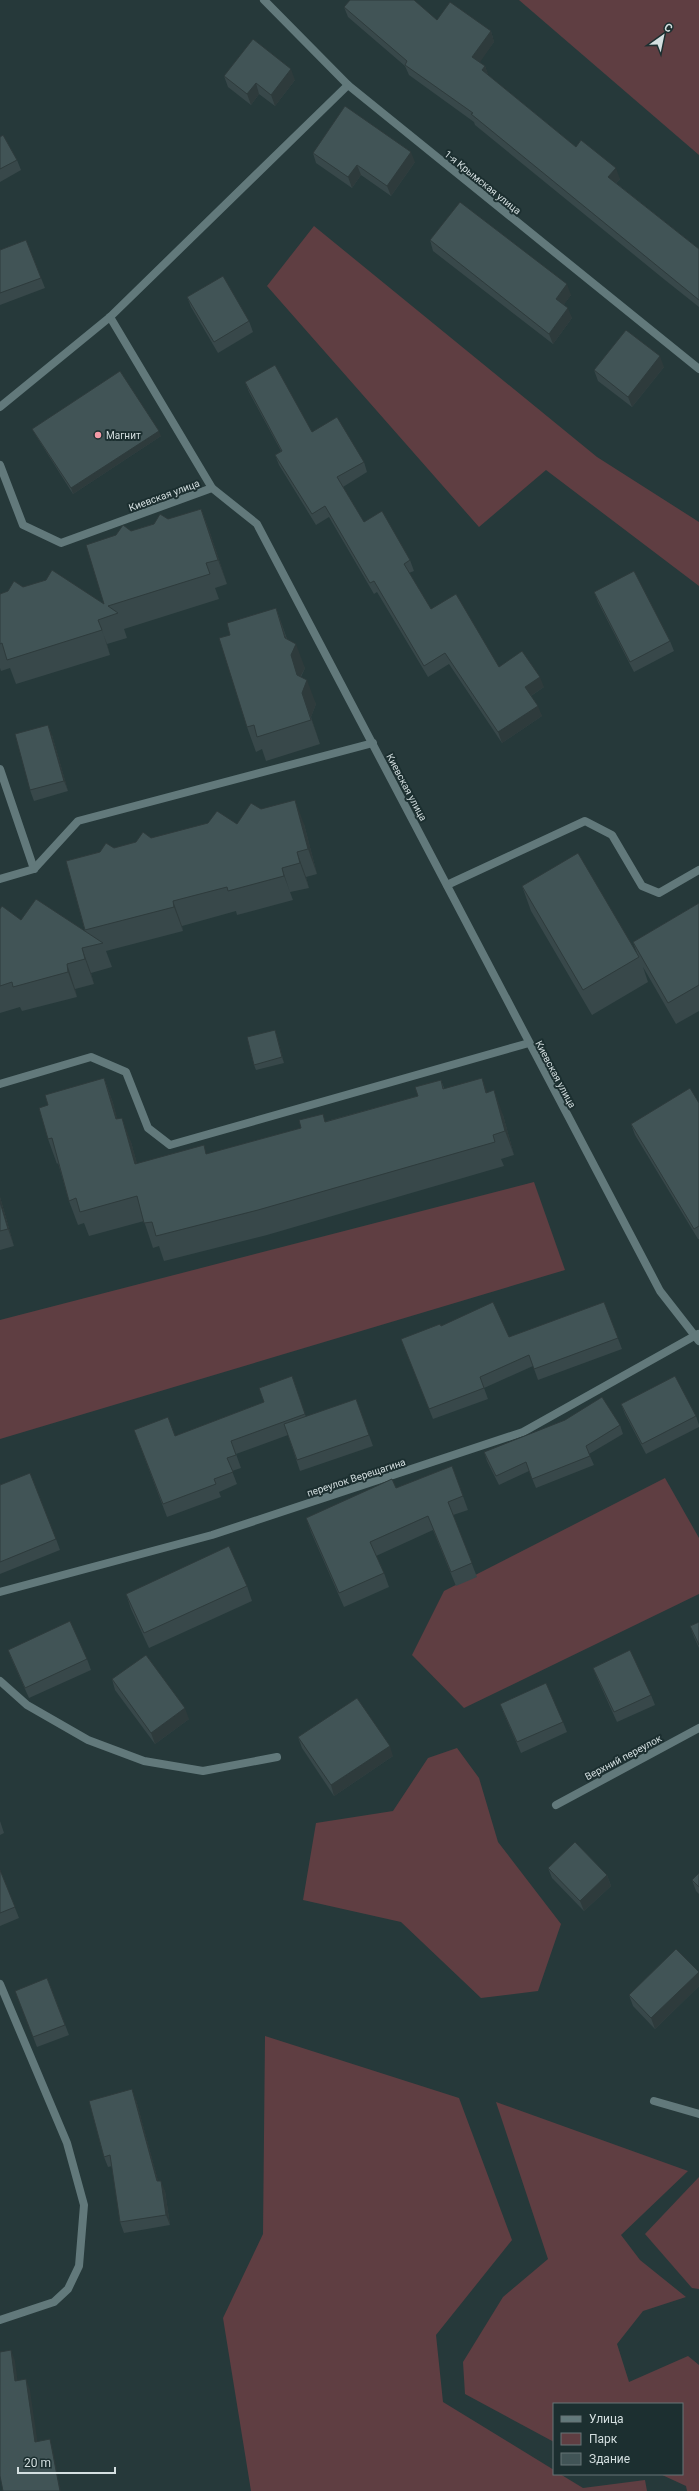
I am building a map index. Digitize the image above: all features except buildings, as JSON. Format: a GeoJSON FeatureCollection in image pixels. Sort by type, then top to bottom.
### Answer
{"type":"FeatureCollection","features":[{"type":"Feature","properties":{"kind":"street","name":"1-я Крымская улица"},"geometry":{"type":"LineString","coordinates":[[264,0],[348,85],[699,369]]}},
{"type":"Feature","properties":{"kind":"street"},"geometry":{"type":"LineString","coordinates":[[0,407],[110,317],[348,85]]}},
{"type":"Feature","properties":{"kind":"street"},"geometry":{"type":"LineString","coordinates":[[110,317],[212,488]]}},
{"type":"Feature","properties":{"kind":"street","name":"Киевская улица"},"geometry":{"type":"LineString","coordinates":[[0,465],[23,525],[61,543],[212,488],[257,524],[373,743],[528,1043],[660,1291],[698,1337]]}},
{"type":"Feature","properties":{"kind":"street"},"geometry":{"type":"LineString","coordinates":[[0,879],[34,870],[78,821],[373,743]]}},
{"type":"Feature","properties":{"kind":"street"},"geometry":{"type":"LineString","coordinates":[[0,770],[34,870]]}},
{"type":"Feature","properties":{"kind":"street"},"geometry":{"type":"LineString","coordinates":[[447,885],[585,820],[612,835],[642,886],[659,893],[699,870]]}},
{"type":"Feature","properties":{"kind":"street"},"geometry":{"type":"LineString","coordinates":[[0,1084],[91,1057],[126,1072],[148,1128],[170,1145],[528,1043]]}},
{"type":"Feature","properties":{"kind":"street","name":"переулок Верещагина"},"geometry":{"type":"LineString","coordinates":[[0,1592],[212,1535],[523,1432],[698,1337]]}},
{"type":"Feature","properties":{"kind":"street"},"geometry":{"type":"LineString","coordinates":[[0,1681],[27,1705],[88,1740],[144,1761],[203,1771],[277,1757]]}},
{"type":"Feature","properties":{"kind":"street","name":"Верхний переулок"},"geometry":{"type":"LineString","coordinates":[[556,1804],[699,1728]]}},
{"type":"Feature","properties":{"kind":"street"},"geometry":{"type":"LineString","coordinates":[[0,1984],[67,2143],[84,2205],[79,2266],[68,2289],[54,2302],[0,2320]]}},
{"type":"Feature","properties":{"kind":"street"},"geometry":{"type":"LineString","coordinates":[[654,2100],[699,2114]]}},
{"type":"Feature","properties":{"kind":"green space"},"geometry":{"type":"Polygon","coordinates":[[[519,0],[699,0],[699,155],[519,0]]]}},
{"type":"Feature","properties":{"kind":"green space"},"geometry":{"type":"Polygon","coordinates":[[[314,226],[597,457],[699,522],[699,586],[546,470],[479,527],[267,286],[314,226]]]}},
{"type":"Feature","properties":{"kind":"green space"},"geometry":{"type":"Polygon","coordinates":[[[534,1182],[565,1270],[0,1439],[0,1320],[534,1182]]]}},
{"type":"Feature","properties":{"kind":"green space"},"geometry":{"type":"Polygon","coordinates":[[[665,1478],[699,1538],[699,1594],[464,1708],[412,1655],[444,1591],[665,1478]]]}},
{"type":"Feature","properties":{"kind":"green space"},"geometry":{"type":"Polygon","coordinates":[[[457,1748],[479,1778],[498,1842],[561,1924],[538,1991],[481,1998],[401,1922],[303,1900],[316,1823],[393,1811],[428,1758],[457,1748]]]}},
{"type":"Feature","properties":{"kind":"green space"},"geometry":{"type":"Polygon","coordinates":[[[265,2036],[459,2098],[512,2240],[436,2335],[443,2402],[553,2469],[553,2475],[562,2475],[583,2488],[645,2480],[647,2491],[251,2491],[223,2318],[263,2234],[265,2036]]]}},
{"type":"Feature","properties":{"kind":"green space"},"geometry":{"type":"Polygon","coordinates":[[[496,2102],[688,2171],[621,2235],[640,2260],[686,2297],[643,2311],[617,2344],[629,2382],[688,2356],[699,2365],[699,2491],[687,2491],[686,2486],[662,2475],[683,2475],[683,2403],[553,2403],[553,2441],[465,2394],[463,2362],[503,2297],[548,2259],[496,2102]]]}},
{"type":"Feature","properties":{"kind":"green space"},"geometry":{"type":"Polygon","coordinates":[[[699,2177],[699,2289],[692,2288],[645,2234],[699,2177]]]}},
{"type":"Feature","properties":{"kind":"place","name":"Магнит"},"geometry":{"type":"Point","coordinates":[98,435]}}]}
